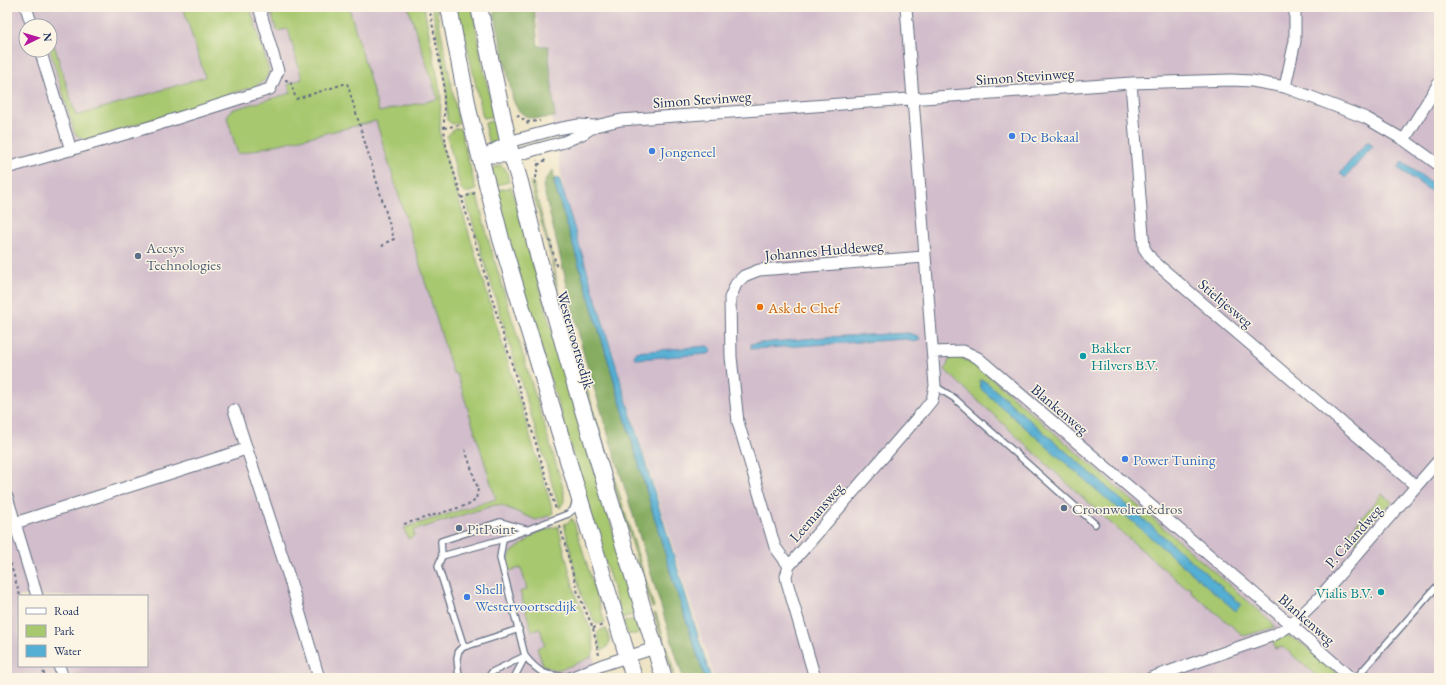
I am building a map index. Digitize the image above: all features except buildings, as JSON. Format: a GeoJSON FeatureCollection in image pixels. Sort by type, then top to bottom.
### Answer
{"type":"FeatureCollection","features":[{"type":"Feature","properties":{"kind":"main road"},"geometry":{"type":"LineString","coordinates":[[449,7],[469,113],[503,247],[634,678]]}},
{"type":"Feature","properties":{"kind":"main road","name":"Westervoortsedijk"},"geometry":{"type":"LineString","coordinates":[[479,7],[510,149],[520,182],[539,259],[572,374],[664,678]]}},
{"type":"Feature","properties":{"kind":"street"},"geometry":{"type":"LineString","coordinates":[[26,7],[29,18]]}},
{"type":"Feature","properties":{"kind":"street"},"geometry":{"type":"LineString","coordinates":[[7,168],[270,89],[278,71],[259,7]]}},
{"type":"Feature","properties":{"kind":"street"},"geometry":{"type":"LineString","coordinates":[[906,7],[914,98],[924,256],[933,352]]}},
{"type":"Feature","properties":{"kind":"street"},"geometry":{"type":"LineString","coordinates":[[1285,87],[1295,41],[1295,7]]}},
{"type":"Feature","properties":{"kind":"street"},"geometry":{"type":"LineString","coordinates":[[42,58],[71,150]]}},
{"type":"Feature","properties":{"kind":"street","name":"Simon Stevinweg"},"geometry":{"type":"LineString","coordinates":[[510,149],[531,136],[579,125],[595,126],[621,120],[1131,83],[1231,80],[1252,81],[1285,87],[1366,118],[1404,140],[1439,165]]}},
{"type":"Feature","properties":{"kind":"street","name":"Stieltjesweg"},"geometry":{"type":"LineString","coordinates":[[1131,83],[1144,248],[1152,260],[1416,486]]}},
{"type":"Feature","properties":{"kind":"street"},"geometry":{"type":"LineString","coordinates":[[1404,140],[1439,83]]}},
{"type":"Feature","properties":{"kind":"street","name":"Simon Stevinweg"},"geometry":{"type":"LineString","coordinates":[[510,149],[534,150],[564,142],[595,126]]}},
{"type":"Feature","properties":{"kind":"street"},"geometry":{"type":"LineString","coordinates":[[480,157],[510,149]]}},
{"type":"Feature","properties":{"kind":"street","name":"Johannes Huddeweg"},"geometry":{"type":"LineString","coordinates":[[789,566],[775,547],[738,422],[731,357],[730,298],[736,284],[744,276],[759,270],[924,256]]}},
{"type":"Feature","properties":{"kind":"street","name":"Blankenweg"},"geometry":{"type":"LineString","coordinates":[[933,352],[963,351],[978,358],[1351,678]]}},
{"type":"Feature","properties":{"kind":"street","name":"Leemansweg"},"geometry":{"type":"LineString","coordinates":[[789,566],[932,400],[935,386],[933,352]]}},
{"type":"Feature","properties":{"kind":"street"},"geometry":{"type":"LineString","coordinates":[[234,410],[289,577],[319,678]]}},
{"type":"Feature","properties":{"kind":"street"},"geometry":{"type":"LineString","coordinates":[[15,523],[246,449]]}},
{"type":"Feature","properties":{"kind":"street","name":"P. Calandweg"},"geometry":{"type":"LineString","coordinates":[[1151,678],[1274,635],[1291,625],[1319,598],[1439,460]]}},
{"type":"Feature","properties":{"kind":"street"},"geometry":{"type":"LineString","coordinates":[[7,497],[37,595]]}},
{"type":"Feature","properties":{"kind":"street"},"geometry":{"type":"LineString","coordinates":[[789,566],[786,582],[815,678]]}},
{"type":"Feature","properties":{"kind":"street"},"geometry":{"type":"LineString","coordinates":[[570,677],[656,648]]}},
{"type":"Feature","properties":{"kind":"street"},"geometry":{"type":"LineString","coordinates":[[59,667],[63,678]]}},
{"type":"Feature","properties":{"kind":"lane"},"geometry":{"type":"LineString","coordinates":[[935,386],[954,398],[1095,524]]}},
{"type":"Feature","properties":{"kind":"lane"},"geometry":{"type":"LineString","coordinates":[[442,556],[503,539],[568,514],[573,510],[577,493]]}},
{"type":"Feature","properties":{"kind":"lane"},"geometry":{"type":"LineString","coordinates":[[464,646],[438,566],[442,556],[441,541],[500,522],[529,530]]}},
{"type":"Feature","properties":{"kind":"lane"},"geometry":{"type":"LineString","coordinates":[[503,539],[500,558],[525,656],[542,672],[550,675],[570,677]]}},
{"type":"Feature","properties":{"kind":"lane"},"geometry":{"type":"LineString","coordinates":[[1356,678],[1439,584]]}},
{"type":"Feature","properties":{"kind":"lane"},"geometry":{"type":"LineString","coordinates":[[459,678],[457,658],[459,650],[464,646],[518,629]]}},
{"type":"Feature","properties":{"kind":"lane"},"geometry":{"type":"LineString","coordinates":[[488,678],[492,672],[525,656]]}},
{"type":"Feature","properties":{"kind":"lane"},"geometry":{"type":"LineString","coordinates":[[514,678],[525,656]]}},
{"type":"Feature","properties":{"kind":"path"},"geometry":{"type":"LineString","coordinates":[[429,7],[444,84],[446,146],[558,518],[578,593],[593,628],[602,665]]}},
{"type":"Feature","properties":{"kind":"path"},"geometry":{"type":"LineString","coordinates":[[278,71],[287,81],[290,81],[296,99],[347,83],[394,239],[385,243],[381,248]]}},
{"type":"Feature","properties":{"kind":"path"},"geometry":{"type":"LineString","coordinates":[[515,114],[527,122],[531,136]]}},
{"type":"Feature","properties":{"kind":"path"},"geometry":{"type":"LineString","coordinates":[[534,150],[538,165],[535,185]]}},
{"type":"Feature","properties":{"kind":"path","name":"Westervoortsedijk"},"geometry":{"type":"LineString","coordinates":[[549,236],[557,271]]}},
{"type":"Feature","properties":{"kind":"path"},"geometry":{"type":"LineString","coordinates":[[404,524],[471,504],[476,499],[478,489],[465,449]]}},
{"type":"Feature","properties":{"kind":"path"},"geometry":{"type":"LineString","coordinates":[[7,552],[20,595]]}},
{"type":"Feature","properties":{"kind":"path"},"geometry":{"type":"LineString","coordinates":[[42,667],[45,678]]}},
{"type":"Feature","properties":{"kind":"shaded area"},"geometry":{"type":"Polygon","coordinates":[[[7,7],[423,7],[438,95],[442,144],[456,200],[572,591],[600,678],[7,678],[7,7]]]}},
{"type":"Feature","properties":{"kind":"shaded area"},"geometry":{"type":"Polygon","coordinates":[[[535,7],[1439,7],[1439,678],[714,678],[565,199],[535,7]]]}},
{"type":"Feature","properties":{"kind":"green space"},"geometry":{"type":"Polygon","coordinates":[[[183,7],[250,7],[269,71],[265,80],[256,86],[86,141],[75,134],[52,58],[58,58],[76,116],[205,77],[183,7]]]}},
{"type":"Feature","properties":{"kind":"green space"},"geometry":{"type":"Polygon","coordinates":[[[269,7],[349,7],[379,112],[438,99],[408,7],[424,7],[441,96],[440,132],[442,144],[551,505],[553,513],[551,515],[536,520],[501,505],[495,505],[414,530],[414,536],[408,539],[404,528],[496,499],[457,374],[453,373],[376,121],[238,154],[227,117],[231,110],[291,93],[288,84],[302,79],[288,29],[277,31],[269,7]]]}},
{"type":"Feature","properties":{"kind":"green space"},"geometry":{"type":"Polygon","coordinates":[[[432,7],[436,7],[459,123],[452,124],[447,120],[446,83],[432,7]]]}},
{"type":"Feature","properties":{"kind":"green space"},"geometry":{"type":"Polygon","coordinates":[[[454,7],[472,7],[494,116],[483,118],[467,45],[454,7]]]}},
{"type":"Feature","properties":{"kind":"green space"},"geometry":{"type":"Polygon","coordinates":[[[493,7],[534,7],[538,46],[548,46],[555,117],[530,118],[525,116],[513,100],[493,7]]]}},
{"type":"Feature","properties":{"kind":"green space"},"geometry":{"type":"Polygon","coordinates":[[[495,120],[499,140],[497,143],[490,143],[487,137],[485,123],[495,120]]]}},
{"type":"Feature","properties":{"kind":"green space"},"geometry":{"type":"Polygon","coordinates":[[[460,128],[476,190],[465,193],[461,190],[447,136],[454,129],[460,128]]]}},
{"type":"Feature","properties":{"kind":"green space"},"geometry":{"type":"Polygon","coordinates":[[[499,165],[506,169],[509,182],[493,186],[491,170],[499,165]]]}},
{"type":"Feature","properties":{"kind":"green space"},"geometry":{"type":"Polygon","coordinates":[[[553,170],[555,186],[674,584],[705,678],[683,678],[584,355],[543,186],[553,170]]]}},
{"type":"Feature","properties":{"kind":"green space"},"geometry":{"type":"Polygon","coordinates":[[[530,182],[533,182],[554,265],[558,291],[569,331],[654,607],[653,608],[557,299],[552,260],[530,182]]]}},
{"type":"Feature","properties":{"kind":"green space"},"geometry":{"type":"Polygon","coordinates":[[[511,187],[549,321],[638,613],[622,618],[494,191],[511,187]]]}},
{"type":"Feature","properties":{"kind":"green space"},"geometry":{"type":"Polygon","coordinates":[[[477,195],[489,242],[564,491],[564,501],[560,508],[466,201],[468,197],[477,195]]]}},
{"type":"Feature","properties":{"kind":"green space"},"geometry":{"type":"Polygon","coordinates":[[[953,357],[961,358],[975,364],[1272,622],[1275,627],[1244,636],[1192,593],[1190,587],[1186,588],[1106,519],[945,370],[949,360],[953,357]]]}},
{"type":"Feature","properties":{"kind":"green space"},"geometry":{"type":"Polygon","coordinates":[[[1382,494],[1392,502],[1389,506],[1384,508],[1359,537],[1358,543],[1348,534],[1382,494]]]}},
{"type":"Feature","properties":{"kind":"green space"},"geometry":{"type":"Polygon","coordinates":[[[573,519],[605,623],[597,624],[595,622],[581,595],[564,524],[569,522],[573,519]]]}},
{"type":"Feature","properties":{"kind":"green space"},"geometry":{"type":"Polygon","coordinates":[[[558,526],[576,597],[591,630],[594,650],[591,657],[572,666],[556,670],[543,665],[537,648],[545,645],[540,629],[532,631],[520,592],[527,589],[521,568],[509,571],[508,562],[511,553],[538,532],[558,526]]]}},
{"type":"Feature","properties":{"kind":"green space"},"geometry":{"type":"Polygon","coordinates":[[[654,613],[656,614],[674,672],[673,675],[654,613]]]}},
{"type":"Feature","properties":{"kind":"green space"},"geometry":{"type":"Polygon","coordinates":[[[640,618],[640,630],[636,634],[628,634],[623,622],[640,618]]]}},
{"type":"Feature","properties":{"kind":"green space"},"geometry":{"type":"Polygon","coordinates":[[[606,628],[610,642],[606,648],[601,651],[597,633],[606,628]]]}},
{"type":"Feature","properties":{"kind":"green space"},"geometry":{"type":"Polygon","coordinates":[[[1286,636],[1298,641],[1313,652],[1340,678],[1319,678],[1283,647],[1275,649],[1273,641],[1286,636]]]}},
{"type":"Feature","properties":{"kind":"water"},"geometry":{"type":"Polygon","coordinates":[[[1368,141],[1373,146],[1345,178],[1340,173],[1368,141]]]}},
{"type":"Feature","properties":{"kind":"water"},"geometry":{"type":"Polygon","coordinates":[[[1402,162],[1439,188],[1439,197],[1398,168],[1402,162]]]}},
{"type":"Feature","properties":{"kind":"water"},"geometry":{"type":"Polygon","coordinates":[[[559,178],[711,678],[705,678],[674,584],[555,186],[554,180],[559,178]]]}},
{"type":"Feature","properties":{"kind":"water"},"geometry":{"type":"Polygon","coordinates":[[[908,333],[918,336],[920,340],[914,342],[907,339],[751,349],[751,344],[825,337],[908,333]]]}},
{"type":"Feature","properties":{"kind":"water"},"geometry":{"type":"Polygon","coordinates":[[[708,346],[711,348],[711,352],[708,354],[636,359],[634,357],[636,352],[708,346]]]}},
{"type":"Feature","properties":{"kind":"water"},"geometry":{"type":"Polygon","coordinates":[[[980,380],[986,382],[1241,604],[1236,611],[981,389],[980,380]]]}},
{"type":"Feature","properties":{"kind":"place","name":"De Bokaal"},"geometry":{"type":"Point","coordinates":[1012,136]}},
{"type":"Feature","properties":{"kind":"place","name":"Jongeneel"},"geometry":{"type":"Point","coordinates":[652,151]}},
{"type":"Feature","properties":{"kind":"place","name":"Accsys Technologies"},"geometry":{"type":"Point","coordinates":[138,256]}},
{"type":"Feature","properties":{"kind":"place","name":"Ask de Chef"},"geometry":{"type":"Point","coordinates":[760,307]}},
{"type":"Feature","properties":{"kind":"place","name":"Bakker Hilvers B.V."},"geometry":{"type":"Point","coordinates":[1083,356]}},
{"type":"Feature","properties":{"kind":"place","name":"Power Tuning"},"geometry":{"type":"Point","coordinates":[1125,459]}},
{"type":"Feature","properties":{"kind":"place","name":"Croonwolter&dros"},"geometry":{"type":"Point","coordinates":[1064,508]}},
{"type":"Feature","properties":{"kind":"place","name":"PitPoint"},"geometry":{"type":"Point","coordinates":[459,528]}},
{"type":"Feature","properties":{"kind":"place","name":"Vialis B.V."},"geometry":{"type":"Point","coordinates":[1381,592]}},
{"type":"Feature","properties":{"kind":"place","name":"Shell Westervoortsedijk"},"geometry":{"type":"Point","coordinates":[467,597]}}]}
